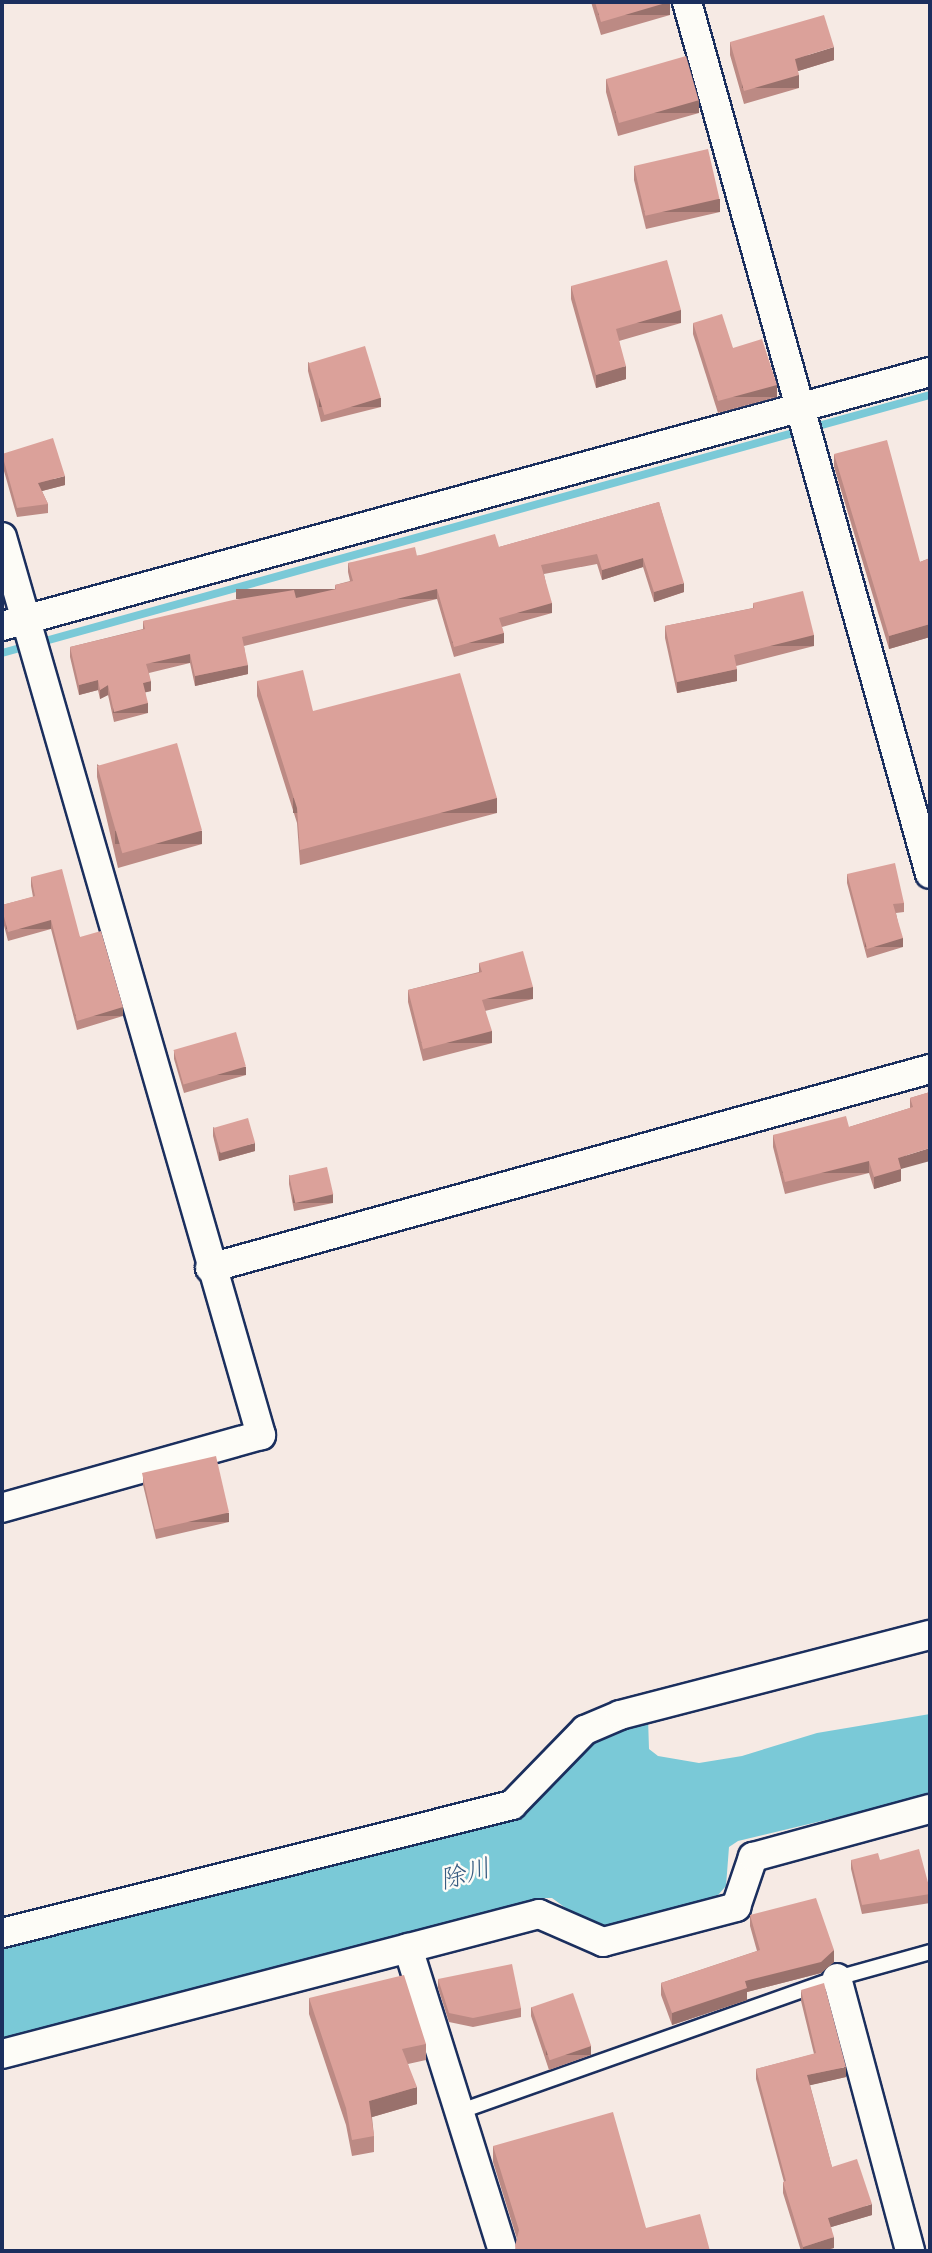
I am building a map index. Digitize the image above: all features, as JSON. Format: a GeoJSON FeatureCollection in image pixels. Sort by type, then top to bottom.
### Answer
{"type":"FeatureCollection","features":[{"type":"Feature","properties":{"kind":"street"},"geometry":{"type":"LineString","coordinates":[[687,2],[767,302],[801,408],[930,874]]}},
{"type":"Feature","properties":{"kind":"street"},"geometry":{"type":"LineString","coordinates":[[15,622],[930,372]]}},
{"type":"Feature","properties":{"kind":"street"},"geometry":{"type":"LineString","coordinates":[[2,537],[15,622],[261,1435],[2,1508]]}},
{"type":"Feature","properties":{"kind":"street"},"geometry":{"type":"LineString","coordinates":[[210,1268],[930,1069]]}},
{"type":"Feature","properties":{"kind":"street"},"geometry":{"type":"LineString","coordinates":[[2,1933],[512,1805],[585,1730],[620,1715],[930,1635]]}},
{"type":"Feature","properties":{"kind":"street"},"geometry":{"type":"LineString","coordinates":[[2,2054],[539,1914],[603,1942],[723,1911],[736,1907],[753,1857],[930,1809]]}},
{"type":"Feature","properties":{"kind":"street"},"geometry":{"type":"LineString","coordinates":[[408,1948],[503,2251]]}},
{"type":"Feature","properties":{"kind":"street"},"geometry":{"type":"LineString","coordinates":[[837,1978],[910,2251]]}},
{"type":"Feature","properties":{"kind":"lane"},"geometry":{"type":"LineString","coordinates":[[461,2111],[837,1978],[930,1952]]}},
{"type":"Feature","properties":{"kind":"water","name":"除川"},"geometry":{"type":"Polygon","coordinates":[[[930,1714],[930,1795],[738,1841],[729,1847],[726,1886],[718,1895],[614,1928],[593,1928],[552,1898],[543,1898],[2,2038],[2,1947],[517,1817],[537,1802],[574,1749],[648,1718],[649,1749],[658,1756],[699,1763],[742,1756],[817,1733],[930,1714]]]}},
{"type":"Feature","properties":{"kind":"building"},"geometry":{"type":"Polygon","coordinates":[[[595,2],[669,2],[601,22],[595,2]]]}},
{"type":"Feature","properties":{"kind":"building"},"geometry":{"type":"Polygon","coordinates":[[[824,15],[834,47],[795,59],[799,75],[744,91],[730,42],[824,15]]]}},
{"type":"Feature","properties":{"kind":"building"},"geometry":{"type":"Polygon","coordinates":[[[686,56],[699,100],[619,123],[606,79],[686,56]]]}},
{"type":"Feature","properties":{"kind":"building"},"geometry":{"type":"Polygon","coordinates":[[[708,149],[719,199],[645,216],[634,166],[708,149]]]}},
{"type":"Feature","properties":{"kind":"building"},"geometry":{"type":"Polygon","coordinates":[[[667,260],[681,310],[616,329],[626,366],[596,375],[571,286],[667,260]]]}},
{"type":"Feature","properties":{"kind":"building"},"geometry":{"type":"Polygon","coordinates":[[[722,314],[733,348],[762,339],[777,385],[718,401],[693,323],[722,314]]]}},
{"type":"Feature","properties":{"kind":"building"},"geometry":{"type":"Polygon","coordinates":[[[365,346],[381,398],[324,415],[309,363],[365,346]]]}},
{"type":"Feature","properties":{"kind":"building"},"geometry":{"type":"Polygon","coordinates":[[[53,438],[65,476],[38,483],[48,504],[17,508],[2,454],[53,438]]]}},
{"type":"Feature","properties":{"kind":"building"},"geometry":{"type":"Polygon","coordinates":[[[887,440],[920,562],[930,558],[930,624],[889,636],[834,454],[887,440]]]}},
{"type":"Feature","properties":{"kind":"building"},"geometry":{"type":"Polygon","coordinates":[[[659,502],[684,583],[654,592],[643,558],[602,570],[597,554],[541,565],[552,603],[499,618],[504,633],[454,647],[437,589],[242,637],[248,665],[195,676],[190,654],[146,664],[151,681],[143,683],[148,703],[114,712],[108,685],[100,690],[98,680],[79,685],[70,647],[145,629],[143,621],[233,600],[294,590],[296,598],[336,589],[335,585],[353,581],[348,563],[415,547],[417,556],[495,534],[499,547],[659,502]]]}},
{"type":"Feature","properties":{"kind":"building"},"geometry":{"type":"Polygon","coordinates":[[[803,591],[814,635],[734,655],[737,669],[677,682],[665,626],[754,608],[753,603],[803,591]]]}},
{"type":"Feature","properties":{"kind":"building"},"geometry":{"type":"Polygon","coordinates":[[[303,670],[313,711],[460,673],[497,798],[300,850],[297,808],[257,681],[303,670]]]}},
{"type":"Feature","properties":{"kind":"building"},"geometry":{"type":"Polygon","coordinates":[[[177,743],[202,830],[122,853],[97,766],[177,743]]]}},
{"type":"Feature","properties":{"kind":"building"},"geometry":{"type":"Polygon","coordinates":[[[895,863],[904,903],[893,904],[903,938],[867,949],[847,874],[895,863]]]}},
{"type":"Feature","properties":{"kind":"building"},"geometry":{"type":"Polygon","coordinates":[[[62,869],[80,937],[101,931],[123,1007],[77,1021],[51,920],[8,932],[2,909],[2,905],[35,896],[31,877],[62,869]]]}},
{"type":"Feature","properties":{"kind":"building"},"geometry":{"type":"Polygon","coordinates":[[[523,951],[533,987],[482,1000],[492,1031],[423,1049],[408,990],[482,972],[479,963],[523,951]]]}},
{"type":"Feature","properties":{"kind":"building"},"geometry":{"type":"Polygon","coordinates":[[[236,1032],[246,1067],[183,1085],[174,1050],[236,1032]]]}},
{"type":"Feature","properties":{"kind":"building"},"geometry":{"type":"Polygon","coordinates":[[[930,1092],[930,1148],[898,1158],[901,1169],[874,1177],[869,1161],[785,1182],[773,1135],[846,1116],[849,1127],[913,1107],[910,1098],[930,1092]]]}},
{"type":"Feature","properties":{"kind":"building"},"geometry":{"type":"Polygon","coordinates":[[[248,1118],[255,1143],[221,1153],[213,1128],[248,1118]]]}},
{"type":"Feature","properties":{"kind":"building"},"geometry":{"type":"Polygon","coordinates":[[[327,1167],[333,1194],[295,1203],[289,1176],[327,1167]]]}},
{"type":"Feature","properties":{"kind":"building"},"geometry":{"type":"Polygon","coordinates":[[[216,1456],[229,1513],[155,1530],[142,1473],[216,1456]]]}},
{"type":"Feature","properties":{"kind":"building"},"geometry":{"type":"Polygon","coordinates":[[[919,1849],[930,1894],[862,1905],[851,1860],[878,1853],[880,1860],[919,1849]]]}},
{"type":"Feature","properties":{"kind":"building"},"geometry":{"type":"Polygon","coordinates":[[[816,1898],[834,1950],[821,1962],[745,1981],[747,1988],[672,2013],[661,1983],[760,1950],[750,1915],[816,1898]]]}},
{"type":"Feature","properties":{"kind":"building"},"geometry":{"type":"Polygon","coordinates":[[[512,1964],[521,2008],[473,2018],[449,2013],[438,1979],[512,1964]]]}},
{"type":"Feature","properties":{"kind":"building"},"geometry":{"type":"Polygon","coordinates":[[[404,1975],[426,2044],[402,2049],[417,2087],[369,2101],[374,2136],[352,2140],[346,2108],[309,1998],[404,1975]]]}},
{"type":"Feature","properties":{"kind":"building"},"geometry":{"type":"Polygon","coordinates":[[[824,1983],[846,2067],[807,2075],[832,2167],[857,2159],[872,2204],[828,2218],[834,2237],[803,2247],[783,2182],[786,2181],[756,2069],[816,2053],[801,1990],[824,1983]]]}},
{"type":"Feature","properties":{"kind":"building"},"geometry":{"type":"Polygon","coordinates":[[[573,1993],[591,2046],[550,2060],[531,2007],[573,1993]]]}},
{"type":"Feature","properties":{"kind":"building"},"geometry":{"type":"Polygon","coordinates":[[[613,2112],[646,2228],[700,2214],[710,2251],[517,2251],[515,2246],[519,2230],[493,2146],[613,2112]]]}},
{"type":"Feature","properties":{"kind":"waterway"},"geometry":{"type":"LineString","coordinates":[[2,653],[930,395]]}}]}
